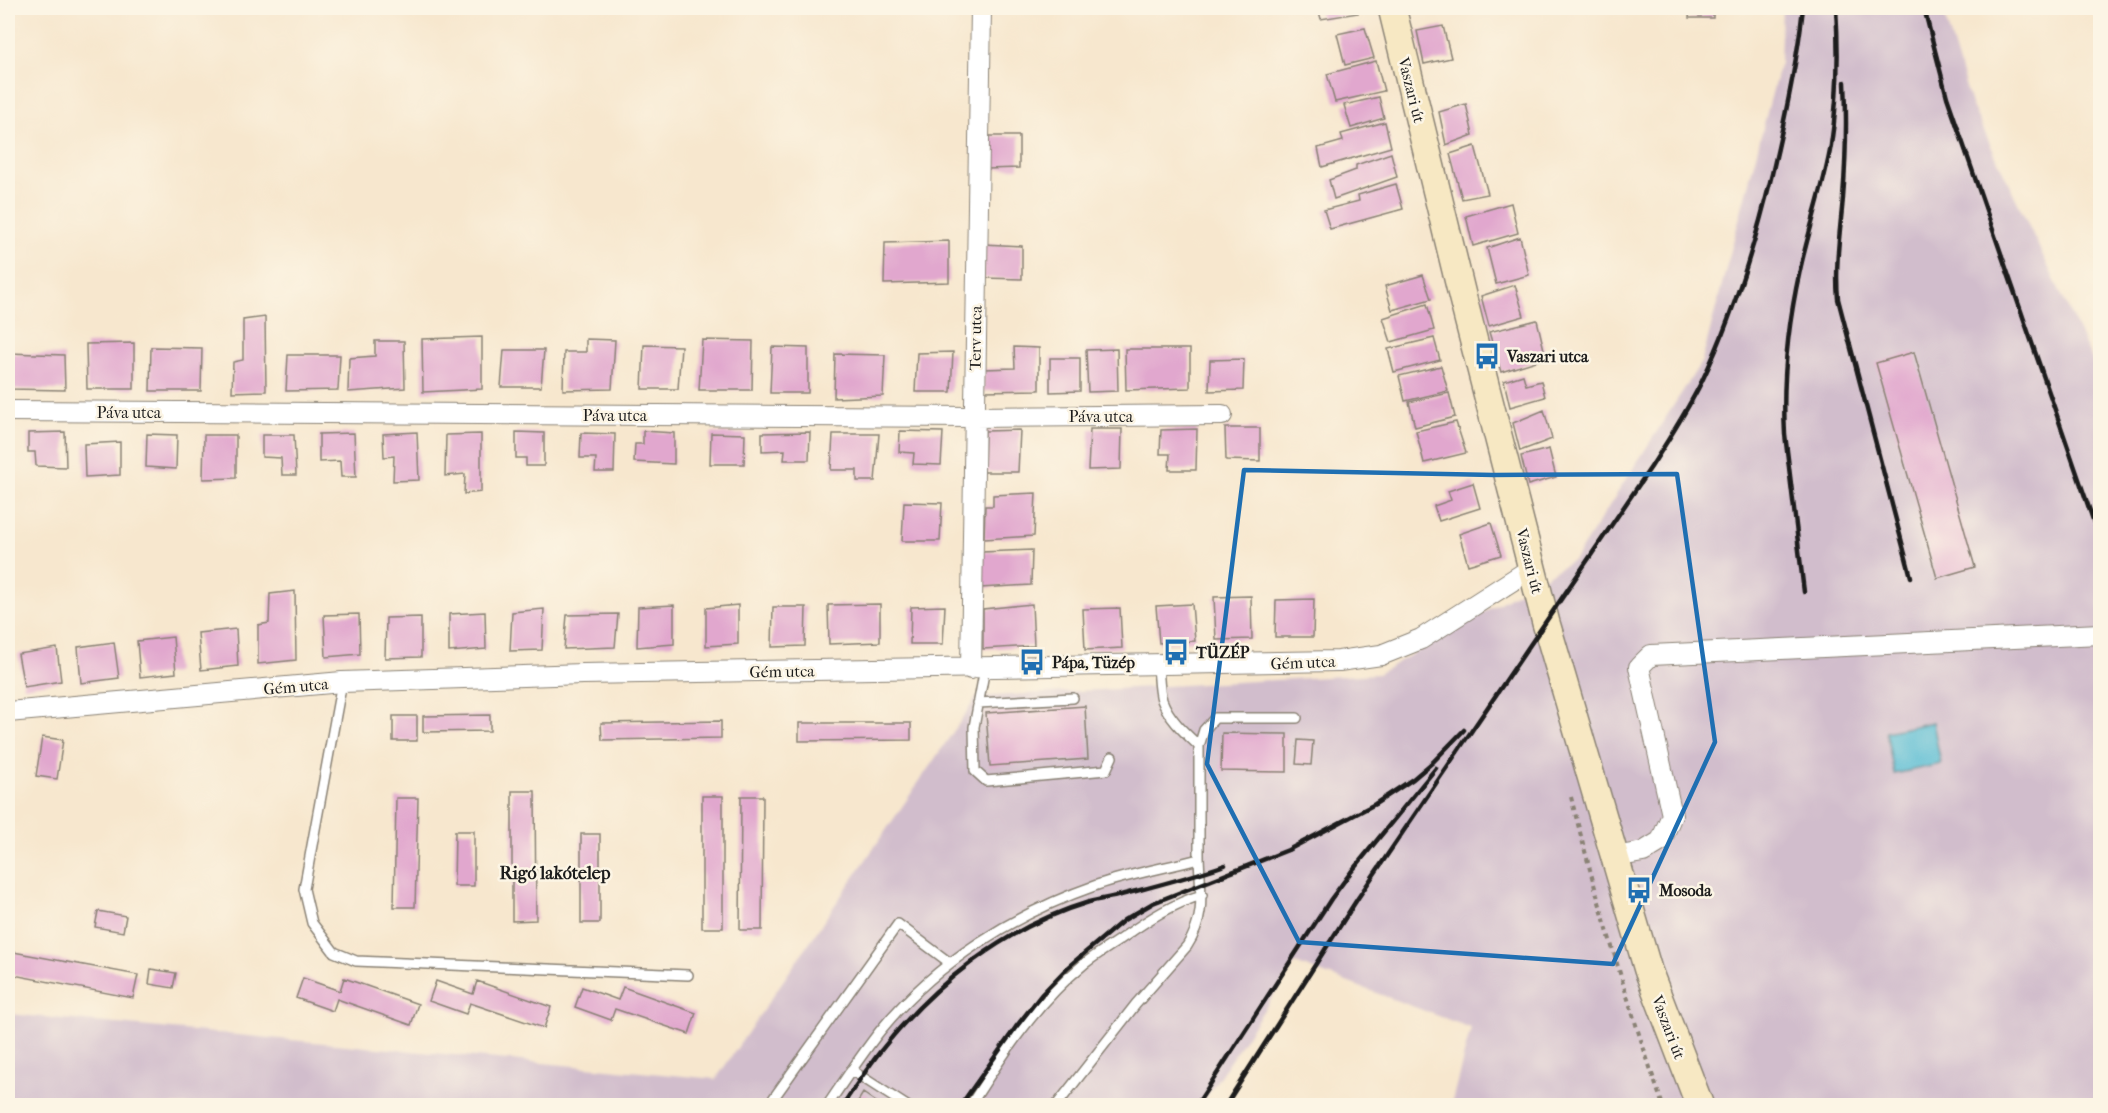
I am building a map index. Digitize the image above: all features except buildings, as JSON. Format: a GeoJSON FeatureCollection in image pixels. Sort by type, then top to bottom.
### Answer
{"type":"FeatureCollection","features":[{"type":"Feature","properties":{"kind":"main road","name":"Vaszari út"},"geometry":{"type":"LineString","coordinates":[[1392,8],[1462,295],[1546,622],[1648,970],[1700,1106]]}},
{"type":"Feature","properties":{"kind":"street","name":"Terv utca"},"geometry":{"type":"LineString","coordinates":[[978,668],[974,417],[981,8]]}},
{"type":"Feature","properties":{"kind":"street","name":"Páva utca"},"geometry":{"type":"LineString","coordinates":[[8,411],[974,417],[1222,415]]}},
{"type":"Feature","properties":{"kind":"street","name":"Gém utca"},"geometry":{"type":"LineString","coordinates":[[8,712],[342,682],[583,674],[1158,666],[1339,661],[1381,655],[1413,642],[1439,629],[1532,568]]}},
{"type":"Feature","properties":{"kind":"street"},"geometry":{"type":"LineString","coordinates":[[1614,857],[1643,852],[1661,841],[1672,815],[1638,667],[1651,655],[2100,634]]}},
{"type":"Feature","properties":{"kind":"lane"},"geometry":{"type":"LineString","coordinates":[[1158,666],[1162,699],[1180,729],[1199,746]]}},
{"type":"Feature","properties":{"kind":"lane"},"geometry":{"type":"LineString","coordinates":[[978,668],[978,703],[974,728],[975,771],[986,781],[1106,770],[1112,757]]}},
{"type":"Feature","properties":{"kind":"lane"},"geometry":{"type":"LineString","coordinates":[[342,682],[304,889],[312,922],[334,952],[356,962],[688,975]]}},
{"type":"Feature","properties":{"kind":"lane"},"geometry":{"type":"LineString","coordinates":[[978,703],[1073,698]]}},
{"type":"Feature","properties":{"kind":"lane"},"geometry":{"type":"LineString","coordinates":[[1056,1106],[1136,1004],[1193,937],[1202,895],[1199,860],[1199,746],[1204,730],[1215,718],[1297,718]]}},
{"type":"Feature","properties":{"kind":"lane"},"geometry":{"type":"LineString","coordinates":[[827,1106],[880,1030],[950,963],[992,933],[1037,909],[1099,885],[1199,860]]}},
{"type":"Feature","properties":{"kind":"lane"},"geometry":{"type":"LineString","coordinates":[[970,1106],[1004,1052],[1026,1024],[1051,995],[1085,964],[1145,922],[1184,900],[1202,895]]}},
{"type":"Feature","properties":{"kind":"lane"},"geometry":{"type":"LineString","coordinates":[[768,1106],[898,924],[950,963]]}},
{"type":"Feature","properties":{"kind":"lane"},"geometry":{"type":"LineString","coordinates":[[851,1070],[907,1106]]}},
{"type":"Feature","properties":{"kind":"highlighted area"},"geometry":{"type":"Polygon","coordinates":[[[1244,470],[1494,475],[1677,474],[1715,742],[1613,964],[1299,942],[1207,764],[1244,470]]]}},
{"type":"Feature","properties":{"kind":"shaded area"},"geometry":{"type":"Polygon","coordinates":[[[1782,8],[1942,8],[1971,104],[2100,376],[2100,1105],[1451,1105],[1471,1028],[1295,963],[1200,1106],[8,1105],[8,1014],[716,1079],[977,697],[1378,674],[1575,559],[1702,361],[1780,63],[1782,8]]]}},
{"type":"Feature","properties":{"kind":"water"},"geometry":{"type":"Polygon","coordinates":[[[1933,722],[1941,764],[1894,774],[1886,732],[1933,722]]]}},
{"type":"Feature","properties":{"kind":"railway"},"geometry":{"type":"LineString","coordinates":[[1225,1106],[1358,898],[1651,467],[1696,392],[1734,305],[1758,227],[1786,112],[1803,8]]}},
{"type":"Feature","properties":{"kind":"railway"},"geometry":{"type":"LineString","coordinates":[[1804,592],[1785,434],[1785,372],[1796,290],[1831,145],[1837,76],[1836,8]]}},
{"type":"Feature","properties":{"kind":"railway"},"geometry":{"type":"LineString","coordinates":[[1924,8],[1947,97],[2100,540]]}},
{"type":"Feature","properties":{"kind":"railway"},"geometry":{"type":"LineString","coordinates":[[1845,82],[1845,154],[1837,261],[1838,299],[1911,577]]}},
{"type":"Feature","properties":{"kind":"railway"},"geometry":{"type":"LineString","coordinates":[[960,1106],[1042,994],[1068,967],[1124,920],[1153,903],[1288,850],[1375,804],[1413,779],[1464,730]]}},
{"type":"Feature","properties":{"kind":"railway"},"geometry":{"type":"LineString","coordinates":[[1196,1106],[1331,899],[1436,768]]}},
{"type":"Feature","properties":{"kind":"railway"},"geometry":{"type":"LineString","coordinates":[[842,1106],[879,1053],[922,1004],[972,961],[1000,943],[1058,913],[1089,902],[1160,885],[1225,865]]}},
{"type":"Feature","properties":{"kind":"place","name":"Vaszari utca"},"geometry":{"type":"Point","coordinates":[1487,356]}},
{"type":"Feature","properties":{"kind":"place","name":"TÜZÉP"},"geometry":{"type":"Point","coordinates":[1176,652]}},
{"type":"Feature","properties":{"kind":"place","name":"Pápa, Tüzép"},"geometry":{"type":"Point","coordinates":[1032,662]}},
{"type":"Feature","properties":{"kind":"place","name":"Mosoda"},"geometry":{"type":"Point","coordinates":[1639,890]}},
{"type":"Feature","properties":{"kind":"district","name":"Rigó lakótelep"},"geometry":{"type":"Point","coordinates":[555,873]}}]}
